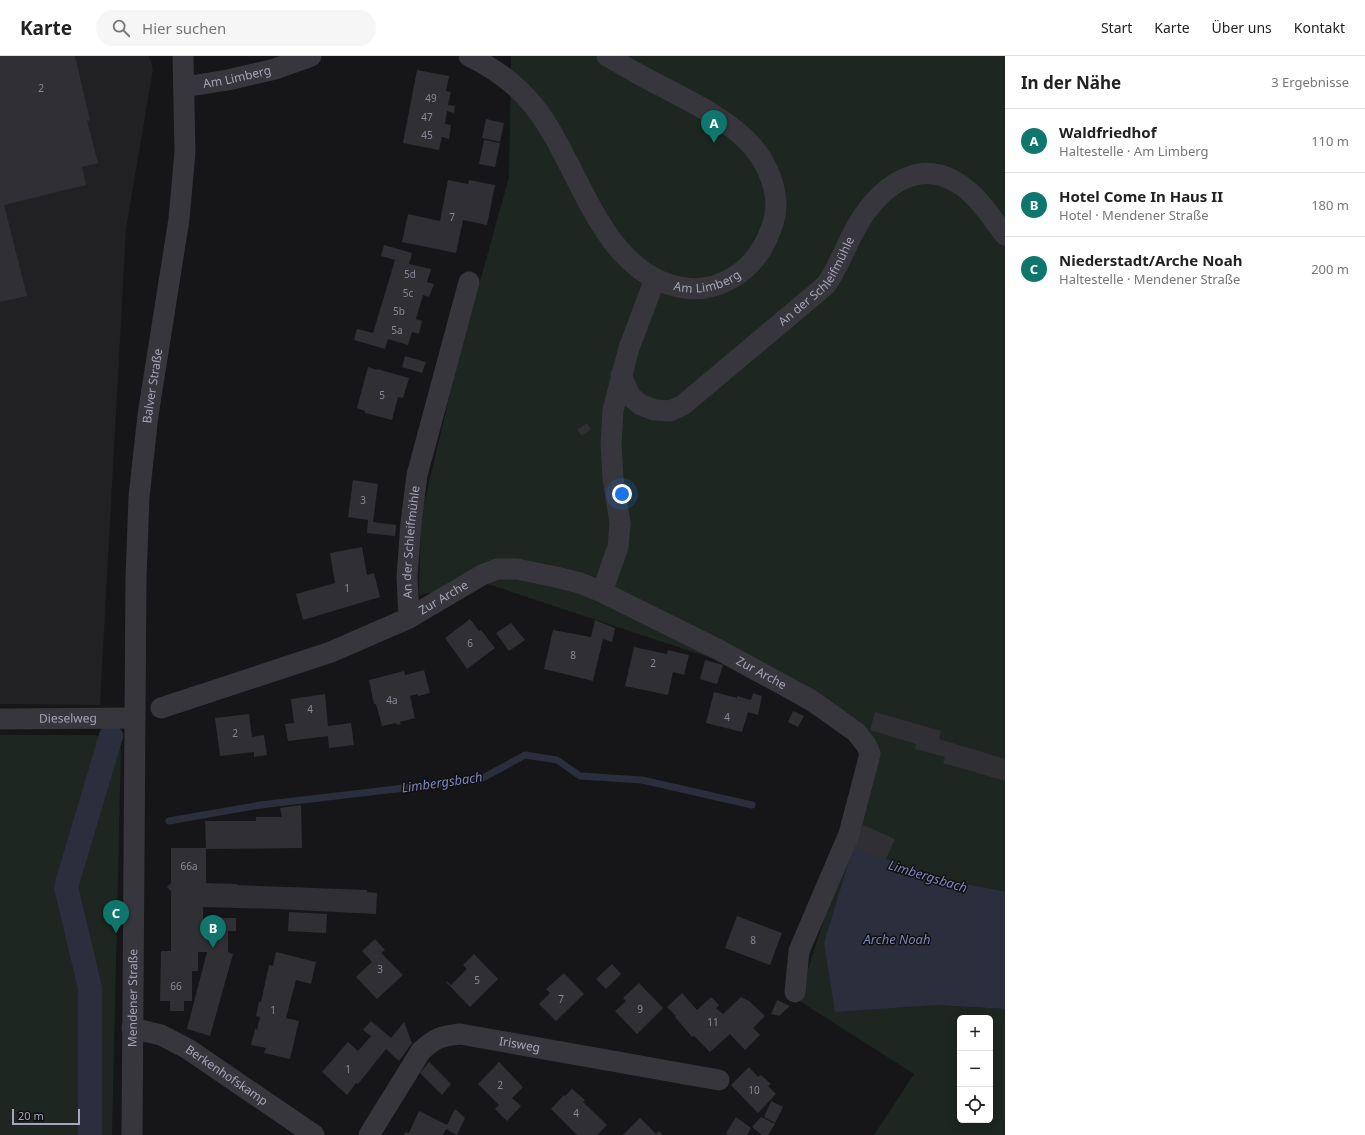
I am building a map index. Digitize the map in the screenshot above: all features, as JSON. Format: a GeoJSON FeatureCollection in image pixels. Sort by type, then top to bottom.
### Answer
{"type":"FeatureCollection","features":[{"type":"Feature","properties":{"kind":"street","name":"Balver Straße"},"geometry":{"type":"LineString","coordinates":[[135,718],[136,578],[139,497],[148,415],[180,219],[184,152],[183,56]]}},
{"type":"Feature","properties":{"kind":"street","name":"Am Limberg"},"geometry":{"type":"LineString","coordinates":[[184,87],[228,80],[275,69],[311,56]]}},
{"type":"Feature","properties":{"kind":"street","name":"Am Limberg"},"geometry":{"type":"LineString","coordinates":[[469,56],[482,62],[507,78],[533,105],[550,130],[595,214],[614,244],[629,261],[654,279],[669,285],[692,289],[712,287],[726,282],[742,272],[757,258],[767,241],[775,218],[776,195],[770,174],[752,146],[726,123],[695,104],[606,56]]}},
{"type":"Feature","properties":{"kind":"street","name":"An der Schleifmühle"},"geometry":{"type":"LineString","coordinates":[[621,375],[630,396],[641,405],[655,410],[670,410],[683,405],[826,285],[836,271],[858,225],[867,212],[880,196],[894,184],[906,177],[922,172],[939,174],[956,181],[984,206],[1005,235]]}},
{"type":"Feature","properties":{"kind":"street"},"geometry":{"type":"LineString","coordinates":[[602,592],[618,547],[620,524],[613,478],[610,444],[613,410],[629,348],[654,279]]}},
{"type":"Feature","properties":{"kind":"street","name":"An der Schleifmühle"},"geometry":{"type":"LineString","coordinates":[[409,618],[407,577],[417,475],[469,282]]}},
{"type":"Feature","properties":{"kind":"street","name":"Zur Arche"},"geometry":{"type":"LineString","coordinates":[[409,618],[482,574],[497,569],[517,569],[556,577],[602,592],[717,649],[810,700],[856,732],[867,746],[870,754],[849,834],[800,950],[795,992]]}},
{"type":"Feature","properties":{"kind":"street"},"geometry":{"type":"LineString","coordinates":[[161,708],[331,652],[409,618]]}},
{"type":"Feature","properties":{"kind":"street","name":"Dieselweg"},"geometry":{"type":"LineString","coordinates":[[0,720],[135,718]]}},
{"type":"Feature","properties":{"kind":"street","name":"Mendener Straße"},"geometry":{"type":"LineString","coordinates":[[132,1135],[135,718]]}},
{"type":"Feature","properties":{"kind":"street","name":"Berkenhofskamp"},"geometry":{"type":"LineString","coordinates":[[132,1028],[161,1035],[188,1049],[306,1132]]}},
{"type":"Feature","properties":{"kind":"street","name":"Irisweg"},"geometry":{"type":"LineString","coordinates":[[369,1135],[421,1051],[432,1040],[446,1036],[460,1034],[719,1080]]}},
{"type":"Feature","properties":{"kind":"shaded area"},"geometry":{"type":"Polygon","coordinates":[[[0,56],[149,56],[153,69],[126,229],[100,705],[0,704],[0,56]]]}},
{"type":"Feature","properties":{"kind":"shaded area"},"geometry":{"type":"Polygon","coordinates":[[[511,56],[1005,56],[1005,895],[956,886],[852,851],[936,1005],[1005,1009],[1005,1135],[874,1135],[914,1074],[798,1000],[879,749],[858,741],[726,663],[485,583],[419,595],[421,517],[456,368],[509,177],[511,56]]]}},
{"type":"Feature","properties":{"kind":"shaded area"},"geometry":{"type":"Polygon","coordinates":[[[0,735],[96,735],[121,748],[112,1135],[0,1135],[0,735]]]}},
{"type":"Feature","properties":{"kind":"water","name":"Arche Noah"},"geometry":{"type":"Polygon","coordinates":[[[852,851],[956,886],[1005,895],[1005,1009],[936,1005],[835,1012],[824,943],[852,851]]]}},
{"type":"Feature","properties":{"kind":"building"},"geometry":{"type":"Polygon","coordinates":[[[0,56],[75,56],[90,120],[87,121],[98,163],[82,167],[86,185],[4,205],[27,296],[0,302],[0,56]]]}},
{"type":"Feature","properties":{"kind":"building"},"geometry":{"type":"Polygon","coordinates":[[[417,70],[449,76],[446,91],[451,92],[448,105],[455,106],[454,113],[447,111],[445,124],[451,125],[449,139],[442,137],[439,150],[403,143],[417,70]]]}},
{"type":"Feature","properties":{"kind":"building"},"geometry":{"type":"Polygon","coordinates":[[[486,119],[504,123],[500,142],[482,138],[486,119]]]}},
{"type":"Feature","properties":{"kind":"building"},"geometry":{"type":"Polygon","coordinates":[[[484,140],[500,143],[495,167],[479,164],[484,140]]]}},
{"type":"Feature","properties":{"kind":"building"},"geometry":{"type":"Polygon","coordinates":[[[448,180],[468,184],[469,180],[495,185],[487,225],[463,220],[456,253],[402,242],[408,214],[440,221],[448,180]]]}},
{"type":"Feature","properties":{"kind":"building"},"geometry":{"type":"Polygon","coordinates":[[[384,245],[412,253],[409,264],[431,269],[427,282],[434,284],[429,297],[423,295],[416,319],[422,321],[419,334],[412,332],[408,345],[388,339],[385,349],[354,340],[357,329],[373,333],[395,260],[381,256],[384,245]]]}},
{"type":"Feature","properties":{"kind":"building"},"geometry":{"type":"Polygon","coordinates":[[[405,356],[426,362],[422,373],[402,367],[405,356]]]}},
{"type":"Feature","properties":{"kind":"building"},"geometry":{"type":"Polygon","coordinates":[[[368,367],[409,378],[403,398],[398,397],[392,420],[365,413],[365,411],[357,408],[368,367]]]}},
{"type":"Feature","properties":{"kind":"building"},"geometry":{"type":"Polygon","coordinates":[[[587,423],[591,429],[582,436],[577,430],[587,423]]]}},
{"type":"Feature","properties":{"kind":"building"},"geometry":{"type":"Polygon","coordinates":[[[353,480],[378,484],[373,522],[396,525],[395,536],[367,533],[368,520],[348,517],[353,480]]]}},
{"type":"Feature","properties":{"kind":"building"},"geometry":{"type":"Polygon","coordinates":[[[362,547],[367,575],[374,573],[380,597],[303,620],[296,594],[335,583],[330,553],[362,547]]]}},
{"type":"Feature","properties":{"kind":"building"},"geometry":{"type":"Polygon","coordinates":[[[470,619],[495,648],[467,669],[445,638],[470,619]]]}},
{"type":"Feature","properties":{"kind":"building"},"geometry":{"type":"Polygon","coordinates":[[[595,620],[615,628],[612,642],[603,639],[593,681],[544,669],[553,630],[591,637],[595,620]]]}},
{"type":"Feature","properties":{"kind":"building"},"geometry":{"type":"Polygon","coordinates":[[[511,623],[525,640],[509,651],[496,633],[511,623]]]}},
{"type":"Feature","properties":{"kind":"building"},"geometry":{"type":"Polygon","coordinates":[[[634,647],[667,654],[668,650],[689,655],[684,675],[673,672],[668,695],[625,686],[634,647]]]}},
{"type":"Feature","properties":{"kind":"building"},"geometry":{"type":"Polygon","coordinates":[[[705,660],[723,665],[717,684],[700,679],[705,660]]]}},
{"type":"Feature","properties":{"kind":"building"},"geometry":{"type":"Polygon","coordinates":[[[424,670],[430,693],[410,696],[415,718],[400,722],[401,724],[397,725],[396,723],[382,726],[376,704],[374,704],[369,680],[404,671],[405,675],[424,670]]]}},
{"type":"Feature","properties":{"kind":"building"},"geometry":{"type":"Polygon","coordinates":[[[714,692],[751,700],[753,693],[762,696],[758,715],[748,712],[742,732],[706,723],[714,692]]]}},
{"type":"Feature","properties":{"kind":"building"},"geometry":{"type":"Polygon","coordinates":[[[325,694],[328,726],[351,723],[354,745],[329,748],[328,736],[288,741],[285,724],[294,723],[291,699],[325,694]]]}},
{"type":"Feature","properties":{"kind":"building"},"geometry":{"type":"Polygon","coordinates":[[[793,711],[804,716],[798,727],[788,722],[793,711]]]}},
{"type":"Feature","properties":{"kind":"building"},"geometry":{"type":"Polygon","coordinates":[[[875,712],[941,731],[939,739],[1005,759],[1005,781],[943,763],[945,757],[915,749],[916,744],[870,730],[875,712]]]}},
{"type":"Feature","properties":{"kind":"building"},"geometry":{"type":"Polygon","coordinates":[[[249,714],[252,737],[264,735],[267,755],[254,757],[254,752],[220,756],[215,718],[249,714]]]}},
{"type":"Feature","properties":{"kind":"building"},"geometry":{"type":"Polygon","coordinates":[[[301,805],[302,848],[206,849],[206,883],[367,890],[367,892],[377,893],[376,914],[203,907],[203,930],[215,930],[215,918],[236,918],[236,931],[228,931],[228,952],[233,954],[210,1036],[187,1029],[207,952],[198,952],[198,971],[192,971],[192,1001],[184,1001],[184,1011],[170,1011],[170,1001],[160,1001],[161,951],[171,951],[171,891],[167,887],[171,883],[171,848],[206,848],[205,821],[256,821],[256,817],[282,817],[280,808],[301,805]]]}},
{"type":"Feature","properties":{"kind":"building"},"geometry":{"type":"Polygon","coordinates":[[[863,825],[895,839],[885,861],[853,848],[863,825]]]}},
{"type":"Feature","properties":{"kind":"building"},"geometry":{"type":"Polygon","coordinates":[[[289,912],[327,914],[326,933],[288,931],[289,912]]]}},
{"type":"Feature","properties":{"kind":"building"},"geometry":{"type":"Polygon","coordinates":[[[737,916],[782,933],[770,965],[725,948],[737,916]]]}},
{"type":"Feature","properties":{"kind":"building"},"geometry":{"type":"Polygon","coordinates":[[[375,939],[385,950],[381,953],[403,975],[377,999],[356,977],[372,962],[362,951],[375,939]]]}},
{"type":"Feature","properties":{"kind":"building"},"geometry":{"type":"Polygon","coordinates":[[[276,952],[316,962],[311,984],[296,980],[286,1018],[299,1021],[290,1059],[264,1053],[266,1048],[251,1045],[260,1017],[256,1016],[259,1002],[261,1002],[269,965],[273,966],[276,952]]]}},
{"type":"Feature","properties":{"kind":"building"},"geometry":{"type":"Polygon","coordinates":[[[474,954],[498,979],[470,1007],[446,981],[451,985],[467,969],[463,965],[474,954]]]}},
{"type":"Feature","properties":{"kind":"building"},"geometry":{"type":"Polygon","coordinates":[[[612,964],[621,974],[606,989],[596,979],[612,964]]]}},
{"type":"Feature","properties":{"kind":"building"},"geometry":{"type":"Polygon","coordinates":[[[564,973],[584,994],[556,1021],[539,1004],[550,993],[546,989],[564,973]]]}},
{"type":"Feature","properties":{"kind":"building"},"geometry":{"type":"Polygon","coordinates":[[[639,983],[663,1008],[637,1034],[615,1011],[626,1001],[623,998],[639,983]]]}},
{"type":"Feature","properties":{"kind":"building"},"geometry":{"type":"Polygon","coordinates":[[[682,993],[697,1010],[711,997],[719,1005],[716,1008],[723,1014],[741,997],[749,1001],[765,1016],[753,1028],[760,1035],[745,1050],[730,1034],[710,1052],[694,1036],[692,1037],[667,1007],[682,993]]]}},
{"type":"Feature","properties":{"kind":"building"},"geometry":{"type":"Polygon","coordinates":[[[777,1000],[790,1006],[779,1016],[771,1014],[777,1000]]]}},
{"type":"Feature","properties":{"kind":"building"},"geometry":{"type":"Polygon","coordinates":[[[371,1021],[391,1038],[404,1022],[412,1043],[399,1061],[386,1049],[358,1084],[356,1083],[347,1095],[322,1072],[348,1042],[358,1051],[371,1036],[363,1030],[371,1021]]]}},
{"type":"Feature","properties":{"kind":"building"},"geometry":{"type":"Polygon","coordinates":[[[429,1062],[451,1084],[442,1095],[420,1073],[429,1062]]]}},
{"type":"Feature","properties":{"kind":"building"},"geometry":{"type":"Polygon","coordinates":[[[499,1062],[523,1087],[512,1098],[521,1106],[507,1121],[495,1109],[499,1105],[478,1084],[499,1062]]]}},
{"type":"Feature","properties":{"kind":"building"},"geometry":{"type":"Polygon","coordinates":[[[749,1067],[758,1077],[761,1075],[771,1084],[768,1086],[776,1094],[758,1113],[731,1085],[749,1067]]]}},
{"type":"Feature","properties":{"kind":"building"},"geometry":{"type":"Polygon","coordinates":[[[572,1089],[585,1100],[583,1102],[607,1125],[597,1135],[577,1135],[551,1109],[572,1089]]]}},
{"type":"Feature","properties":{"kind":"building"},"geometry":{"type":"Polygon","coordinates":[[[771,1101],[783,1107],[775,1123],[764,1117],[771,1101]]]}},
{"type":"Feature","properties":{"kind":"building"},"geometry":{"type":"Polygon","coordinates":[[[455,1109],[465,1118],[457,1135],[446,1129],[443,1135],[404,1135],[405,1132],[409,1133],[419,1111],[447,1125],[455,1109]]]}},
{"type":"Feature","properties":{"kind":"building"},"geometry":{"type":"Polygon","coordinates":[[[736,1117],[751,1128],[747,1135],[728,1135],[726,1133],[736,1117]]]}},
{"type":"Feature","properties":{"kind":"building"},"geometry":{"type":"Polygon","coordinates":[[[761,1117],[775,1124],[768,1135],[762,1135],[752,1127],[761,1117]]]}},
{"type":"Feature","properties":{"kind":"building"},"geometry":{"type":"Polygon","coordinates":[[[640,1118],[656,1134],[659,1131],[663,1135],[623,1135],[640,1118]]]}},
{"type":"Feature","properties":{"kind":"waterway"},"geometry":{"type":"LineString","coordinates":[[90,1135],[90,988],[66,887],[111,736]]}},
{"type":"Feature","properties":{"kind":"waterway","name":"Limbergsbach"},"geometry":{"type":"LineString","coordinates":[[169,821],[260,805],[481,779],[525,755],[557,760],[580,776],[642,780],[752,805]]}},
{"type":"Feature","properties":{"kind":"waterway","name":"Limbergsbach"},"geometry":{"type":"LineString","coordinates":[[852,851],[956,886],[1005,895]]}},
{"type":"Feature","properties":{"kind":"place","name":"Waldfriedhof"},"geometry":{"type":"Point","coordinates":[714,143]}},
{"type":"Feature","properties":{"kind":"place","name":"Niederstadt/Arche Noah"},"geometry":{"type":"Point","coordinates":[116,933]}},
{"type":"Feature","properties":{"kind":"place","name":"Hotel Come In Haus II"},"geometry":{"type":"Point","coordinates":[213,948]}}]}
